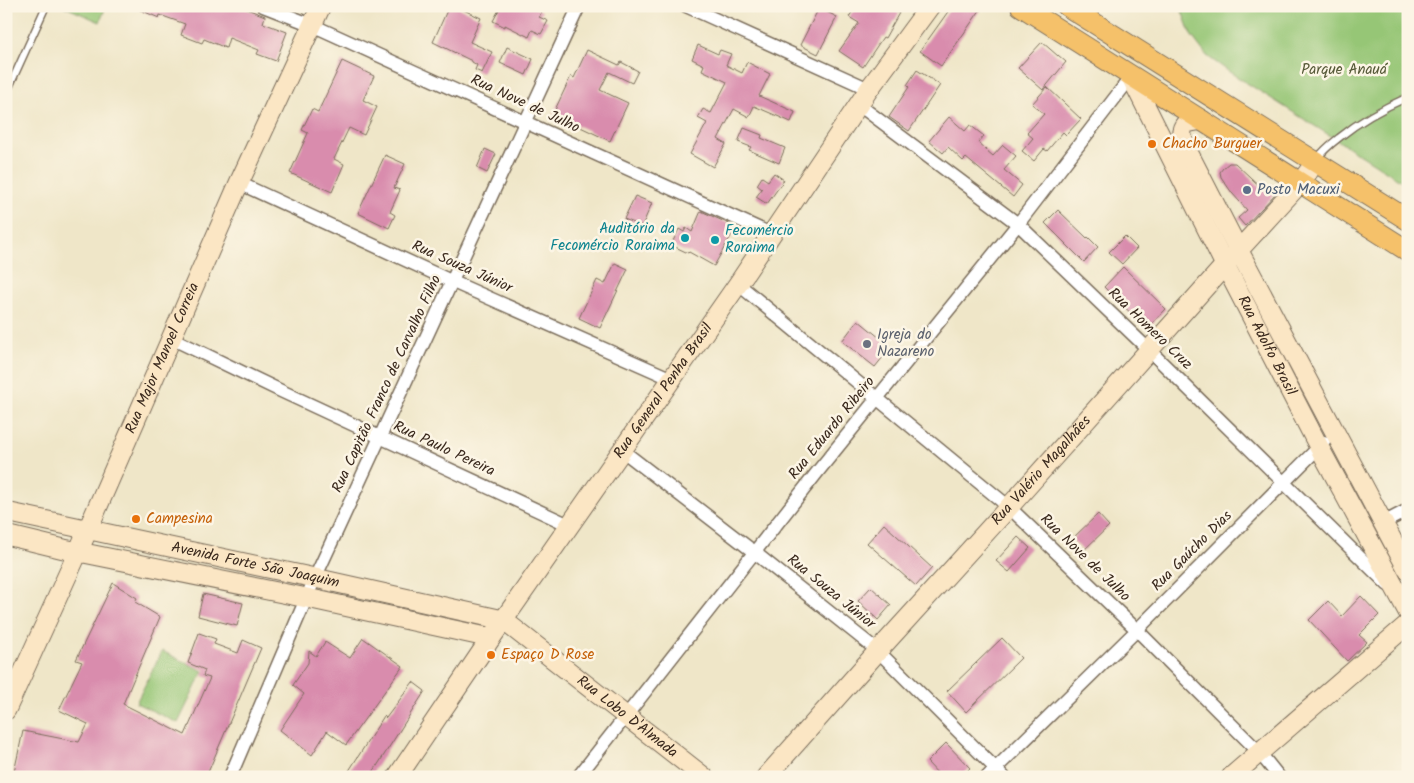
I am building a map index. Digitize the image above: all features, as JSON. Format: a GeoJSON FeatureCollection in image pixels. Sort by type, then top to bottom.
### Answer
{"type":"FeatureCollection","features":[{"type":"Feature","properties":{"kind":"main road"},"geometry":{"type":"LineString","coordinates":[[1020,6],[1408,250]]}},
{"type":"Feature","properties":{"kind":"main road"},"geometry":{"type":"LineString","coordinates":[[1067,6],[1408,220]]}},
{"type":"Feature","properties":{"kind":"street","name":"Rua Nove de Julho"},"geometry":{"type":"LineString","coordinates":[[263,6],[312,25],[771,234]]}},
{"type":"Feature","properties":{"kind":"street","name":"Rua Major Manoel Correia"},"geometry":{"type":"LineString","coordinates":[[6,710],[78,552],[239,183],[321,6]]}},
{"type":"Feature","properties":{"kind":"street","name":"Rua Capitão Franco de Carvalho Filho"},"geometry":{"type":"LineString","coordinates":[[230,777],[316,578],[579,6]]}},
{"type":"Feature","properties":{"kind":"street","name":"Rua Homero Cruz"},"geometry":{"type":"LineString","coordinates":[[686,6],[864,97],[1018,224],[1150,350],[1404,604]]}},
{"type":"Feature","properties":{"kind":"street","name":"Rua General Penha Brasil"},"geometry":{"type":"LineString","coordinates":[[397,777],[503,620],[738,284],[864,97],[930,6]]}},
{"type":"Feature","properties":{"kind":"street","name":"Rua Eduardo Ribeiro"},"geometry":{"type":"LineString","coordinates":[[578,777],[754,552],[1018,224],[1132,77]]}},
{"type":"Feature","properties":{"kind":"street","name":"Rua Adolfo Brasil"},"geometry":{"type":"LineString","coordinates":[[1132,77],[1225,265],[1319,447],[1404,604]]}},
{"type":"Feature","properties":{"kind":"street","name":"Rua Adolfo Brasil"},"geometry":{"type":"LineString","coordinates":[[1202,120],[1186,123],[1181,131],[1183,139],[1238,251],[1408,570]]}},
{"type":"Feature","properties":{"kind":"street","name":"Rua Valério Magalhães"},"geometry":{"type":"LineString","coordinates":[[766,777],[878,650],[1150,350],[1316,162]]}},
{"type":"Feature","properties":{"kind":"street","name":"Rua Souza Júnior"},"geometry":{"type":"LineString","coordinates":[[239,183],[453,282],[672,379]]}},
{"type":"Feature","properties":{"kind":"street","name":"Rua Nove de Julho"},"geometry":{"type":"LineString","coordinates":[[738,284],[1009,507],[1137,630],[1259,752],[1279,777]]}},
{"type":"Feature","properties":{"kind":"street","name":"Rua Paulo Pereira"},"geometry":{"type":"LineString","coordinates":[[171,338],[569,525]]}},
{"type":"Feature","properties":{"kind":"street","name":"Rua Gaúcho Dias"},"geometry":{"type":"LineString","coordinates":[[996,774],[1283,482],[1335,432]]}},
{"type":"Feature","properties":{"kind":"street","name":"Rua Souza Júnior"},"geometry":{"type":"LineString","coordinates":[[623,451],[878,650],[996,774]]}},
{"type":"Feature","properties":{"kind":"street"},"geometry":{"type":"LineString","coordinates":[[1383,523],[1408,510]]}},
{"type":"Feature","properties":{"kind":"street","name":"Avenida Forte São Joaquim"},"geometry":{"type":"LineString","coordinates":[[6,512],[503,620]]}},
{"type":"Feature","properties":{"kind":"street","name":"Avenida Forte São Joaquim"},"geometry":{"type":"LineString","coordinates":[[6,535],[78,552],[307,598],[491,638]]}},
{"type":"Feature","properties":{"kind":"street","name":"Rua Lobo D'Almada"},"geometry":{"type":"LineString","coordinates":[[503,620],[704,777]]}},
{"type":"Feature","properties":{"kind":"street"},"geometry":{"type":"LineString","coordinates":[[1230,777],[1408,624]]}},
{"type":"Feature","properties":{"kind":"lane"},"geometry":{"type":"LineString","coordinates":[[6,94],[9,80],[46,6]]}},
{"type":"Feature","properties":{"kind":"lane"},"geometry":{"type":"LineString","coordinates":[[1316,162],[1323,151],[1355,125],[1382,108],[1408,97]]}},
{"type":"Feature","properties":{"kind":"green space"},"geometry":{"type":"Polygon","coordinates":[[[63,6],[106,6],[100,22],[63,6]]]}},
{"type":"Feature","properties":{"kind":"green space","name":"Parque Anauá"},"geometry":{"type":"Polygon","coordinates":[[[1180,6],[1408,6],[1408,185],[1207,56],[1191,35],[1180,6]]]}},
{"type":"Feature","properties":{"kind":"green space"},"geometry":{"type":"Polygon","coordinates":[[[162,651],[203,671],[178,723],[136,703],[162,651]]]}},
{"type":"Feature","properties":{"kind":"building"},"geometry":{"type":"Polygon","coordinates":[[[131,6],[239,6],[265,16],[263,23],[287,32],[276,61],[257,54],[259,50],[229,38],[226,48],[204,39],[202,43],[181,35],[185,24],[160,15],[159,18],[131,6]]]}},
{"type":"Feature","properties":{"kind":"building"},"geometry":{"type":"Polygon","coordinates":[[[449,6],[455,6],[481,18],[470,42],[492,52],[482,73],[475,70],[477,65],[472,61],[433,42],[449,6]]]}},
{"type":"Feature","properties":{"kind":"building"},"geometry":{"type":"Polygon","coordinates":[[[501,6],[532,6],[542,11],[539,17],[548,21],[541,34],[532,30],[529,37],[493,21],[501,6]]]}},
{"type":"Feature","properties":{"kind":"building"},"geometry":{"type":"Polygon","coordinates":[[[856,6],[887,6],[899,13],[885,38],[883,37],[863,67],[839,51],[859,23],[849,17],[856,6]]]}},
{"type":"Feature","properties":{"kind":"building"},"geometry":{"type":"Polygon","coordinates":[[[952,6],[983,6],[941,66],[920,51],[952,6]]]}},
{"type":"Feature","properties":{"kind":"building"},"geometry":{"type":"Polygon","coordinates":[[[819,8],[837,17],[818,54],[800,45],[819,8]]]}},
{"type":"Feature","properties":{"kind":"building"},"geometry":{"type":"Polygon","coordinates":[[[1042,42],[1066,62],[1043,90],[1018,68],[1042,42]]]}},
{"type":"Feature","properties":{"kind":"building"},"geometry":{"type":"Polygon","coordinates":[[[698,45],[718,54],[720,50],[731,54],[726,65],[742,73],[747,62],[770,74],[759,96],[795,112],[791,122],[754,106],[749,117],[734,109],[718,139],[726,144],[713,167],[690,154],[707,123],[698,118],[703,109],[711,113],[727,82],[702,70],[704,65],[692,59],[698,45]]]}},
{"type":"Feature","properties":{"kind":"building"},"geometry":{"type":"Polygon","coordinates":[[[507,47],[533,59],[526,75],[500,63],[507,47]]]}},
{"type":"Feature","properties":{"kind":"building"},"geometry":{"type":"Polygon","coordinates":[[[587,50],[619,65],[621,62],[638,71],[632,83],[609,72],[600,90],[628,103],[610,141],[553,114],[571,76],[574,78],[587,50]]]}},
{"type":"Feature","properties":{"kind":"building"},"geometry":{"type":"Polygon","coordinates":[[[342,61],[374,76],[363,100],[377,107],[364,135],[349,128],[334,159],[344,164],[332,192],[290,173],[308,133],[302,130],[312,109],[318,112],[342,61]]]}},
{"type":"Feature","properties":{"kind":"building"},"geometry":{"type":"Polygon","coordinates":[[[917,70],[940,85],[909,131],[889,117],[909,87],[907,85],[917,70]]]}},
{"type":"Feature","properties":{"kind":"building"},"geometry":{"type":"Polygon","coordinates":[[[1047,87],[1081,119],[1066,135],[1063,132],[1047,151],[1044,149],[1034,161],[1022,151],[1033,138],[1027,133],[1044,114],[1032,104],[1047,87]]]}},
{"type":"Feature","properties":{"kind":"building"},"geometry":{"type":"Polygon","coordinates":[[[949,117],[965,131],[970,125],[984,136],[978,143],[993,156],[1003,145],[1016,156],[1004,170],[1022,185],[1013,197],[966,158],[963,161],[948,147],[943,153],[929,141],[949,117]]]}},
{"type":"Feature","properties":{"kind":"building"},"geometry":{"type":"Polygon","coordinates":[[[744,128],[762,135],[761,138],[785,148],[779,163],[749,150],[751,147],[738,142],[744,128]]]}},
{"type":"Feature","properties":{"kind":"building"},"geometry":{"type":"Polygon","coordinates":[[[485,149],[496,154],[487,173],[477,168],[485,149]]]}},
{"type":"Feature","properties":{"kind":"building"},"geometry":{"type":"Polygon","coordinates":[[[385,155],[405,164],[394,188],[400,190],[390,212],[395,215],[389,228],[358,213],[385,155]]]}},
{"type":"Feature","properties":{"kind":"building","name":"Posto Macuxi"},"geometry":{"type":"Polygon","coordinates":[[[1229,163],[1235,163],[1266,192],[1273,185],[1278,191],[1245,226],[1238,218],[1247,210],[1221,177],[1220,172],[1229,163]]]}},
{"type":"Feature","properties":{"kind":"building"},"geometry":{"type":"Polygon","coordinates":[[[774,173],[784,180],[767,204],[756,197],[762,189],[757,185],[762,177],[768,181],[774,173]]]}},
{"type":"Feature","properties":{"kind":"building"},"geometry":{"type":"Polygon","coordinates":[[[635,196],[652,203],[642,226],[624,219],[635,196]]]}},
{"type":"Feature","properties":{"kind":"building"},"geometry":{"type":"Polygon","coordinates":[[[1058,210],[1098,247],[1084,262],[1045,223],[1058,210]]]}},
{"type":"Feature","properties":{"kind":"building","name":"Fecomércio Roraima"},"geometry":{"type":"Polygon","coordinates":[[[701,211],[736,227],[714,266],[689,252],[671,245],[679,229],[684,232],[686,228],[692,232],[701,211]]]}},
{"type":"Feature","properties":{"kind":"building"},"geometry":{"type":"Polygon","coordinates":[[[1125,236],[1137,248],[1122,264],[1109,252],[1125,236]]]}},
{"type":"Feature","properties":{"kind":"building"},"geometry":{"type":"Polygon","coordinates":[[[615,263],[628,269],[600,328],[579,318],[597,280],[605,284],[615,263]]]}},
{"type":"Feature","properties":{"kind":"building"},"geometry":{"type":"Polygon","coordinates":[[[1123,267],[1166,309],[1147,329],[1104,287],[1123,267]]]}},
{"type":"Feature","properties":{"kind":"building","name":"Igreja do Nazareno"},"geometry":{"type":"Polygon","coordinates":[[[858,320],[891,347],[875,367],[842,341],[858,320]]]}},
{"type":"Feature","properties":{"kind":"building"},"geometry":{"type":"Polygon","coordinates":[[[1098,514],[1109,526],[1083,551],[1072,539],[1098,514]]]}},
{"type":"Feature","properties":{"kind":"building"},"geometry":{"type":"Polygon","coordinates":[[[884,524],[932,568],[916,586],[867,543],[884,524]]]}},
{"type":"Feature","properties":{"kind":"building"},"geometry":{"type":"Polygon","coordinates":[[[1018,537],[1030,548],[1009,572],[996,561],[1018,537]]]}},
{"type":"Feature","properties":{"kind":"building"},"geometry":{"type":"Polygon","coordinates":[[[113,583],[137,598],[135,602],[160,617],[123,704],[185,735],[210,678],[203,676],[205,670],[188,663],[199,633],[216,639],[214,644],[238,653],[243,640],[261,648],[206,777],[13,777],[23,731],[79,742],[88,724],[59,710],[82,662],[76,660],[113,583]]]}},
{"type":"Feature","properties":{"kind":"building"},"geometry":{"type":"Polygon","coordinates":[[[871,587],[891,605],[878,620],[858,601],[871,587]]]}},
{"type":"Feature","properties":{"kind":"building"},"geometry":{"type":"Polygon","coordinates":[[[203,594],[243,603],[237,626],[198,616],[203,594]]]}},
{"type":"Feature","properties":{"kind":"building"},"geometry":{"type":"Polygon","coordinates":[[[1361,596],[1379,615],[1359,635],[1367,642],[1347,661],[1309,620],[1328,601],[1342,616],[1361,596]]]}},
{"type":"Feature","properties":{"kind":"building"},"geometry":{"type":"Polygon","coordinates":[[[363,638],[403,666],[346,745],[327,731],[312,755],[280,730],[304,694],[293,685],[308,663],[309,651],[316,656],[325,642],[350,658],[363,638]]]}},
{"type":"Feature","properties":{"kind":"building"},"geometry":{"type":"Polygon","coordinates":[[[1002,638],[1021,658],[966,712],[947,691],[1002,638]]]}},
{"type":"Feature","properties":{"kind":"building"},"geometry":{"type":"Polygon","coordinates":[[[413,682],[425,691],[370,777],[345,777],[384,716],[386,718],[413,682]]]}},
{"type":"Feature","properties":{"kind":"building"},"geometry":{"type":"Polygon","coordinates":[[[946,743],[970,768],[961,777],[941,777],[927,762],[946,743]]]}},
{"type":"Feature","properties":{"kind":"place","name":"Chacho Burguer"},"geometry":{"type":"Point","coordinates":[1152,144]}},
{"type":"Feature","properties":{"kind":"place","name":"Posto Macuxi"},"geometry":{"type":"Point","coordinates":[1247,190]}},
{"type":"Feature","properties":{"kind":"place","name":"Auditório da Fecomércio Roraima"},"geometry":{"type":"Point","coordinates":[685,238]}},
{"type":"Feature","properties":{"kind":"place","name":"Fecomércio Roraima"},"geometry":{"type":"Point","coordinates":[715,240]}},
{"type":"Feature","properties":{"kind":"place","name":"Igreja do Nazareno"},"geometry":{"type":"Point","coordinates":[867,344]}},
{"type":"Feature","properties":{"kind":"place","name":"Campesina"},"geometry":{"type":"Point","coordinates":[136,519]}},
{"type":"Feature","properties":{"kind":"place","name":"Espaço D Rose"},"geometry":{"type":"Point","coordinates":[491,655]}}]}
